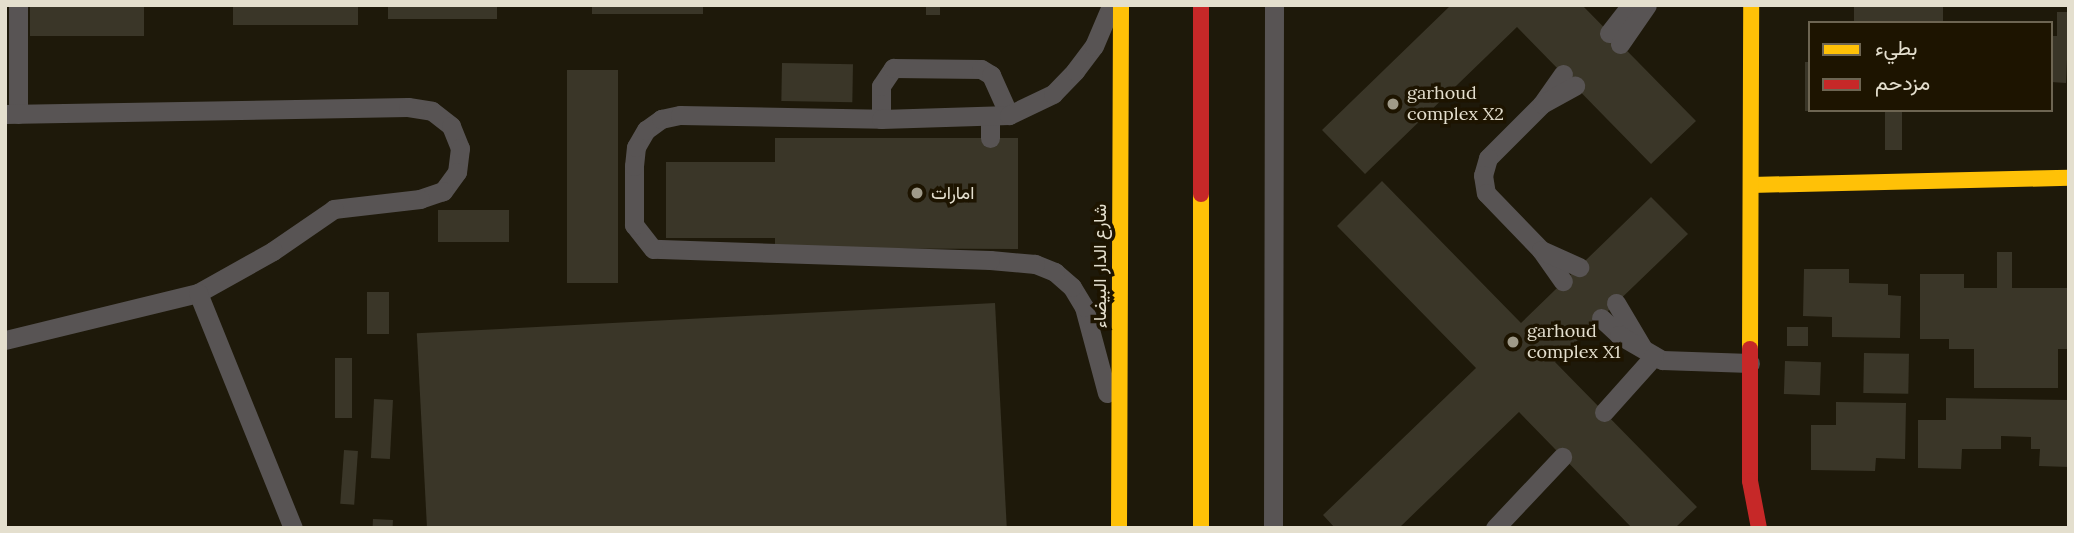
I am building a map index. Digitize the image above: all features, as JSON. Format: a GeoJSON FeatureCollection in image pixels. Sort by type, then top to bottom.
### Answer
{"type":"FeatureCollection","features":[{"type":"Feature","properties":{"kind":"main road","name":"شارع الدار البيضاء"},"geometry":{"type":"LineString","coordinates":[[1119,528],[1121,5]]}},
{"type":"Feature","properties":{"kind":"main road"},"geometry":{"type":"LineString","coordinates":[[1200,528],[1201,5]]}},
{"type":"Feature","properties":{"kind":"main road"},"geometry":{"type":"LineString","coordinates":[[1751,5],[1750,481],[1759,528]]}},
{"type":"Feature","properties":{"kind":"main road"},"geometry":{"type":"LineString","coordinates":[[1751,185],[2069,178]]}},
{"type":"Feature","properties":{"kind":"lane"},"geometry":{"type":"LineString","coordinates":[[5,340],[198,293],[273,251],[334,209],[421,199],[443,191],[457,172],[460,148],[451,126],[432,111],[408,107],[12,114],[18,5]]}},
{"type":"Feature","properties":{"kind":"lane"},"geometry":{"type":"LineString","coordinates":[[1111,5],[1094,47],[1053,94],[1000,117],[662,118],[646,130],[636,147],[634,225],[641,239],[653,249],[667,253],[989,254],[1034,264],[1072,287],[1084,307],[1119,436]]}},
{"type":"Feature","properties":{"kind":"lane"},"geometry":{"type":"LineString","coordinates":[[1273,528],[1274,5]]}},
{"type":"Feature","properties":{"kind":"lane"},"geometry":{"type":"LineString","coordinates":[[1631,5],[1614,38],[1647,5]]}},
{"type":"Feature","properties":{"kind":"lane"},"geometry":{"type":"LineString","coordinates":[[881,119],[881,86],[893,68],[981,69],[991,75],[1000,117],[990,138]]}},
{"type":"Feature","properties":{"kind":"lane"},"geometry":{"type":"LineString","coordinates":[[1563,281],[1541,250],[1497,207],[1486,192],[1483,175],[1488,158],[1569,80]]}},
{"type":"Feature","properties":{"kind":"lane"},"geometry":{"type":"LineString","coordinates":[[1541,250],[1579,267]]}},
{"type":"Feature","properties":{"kind":"lane"},"geometry":{"type":"LineString","coordinates":[[198,293],[293,528]]}},
{"type":"Feature","properties":{"kind":"lane"},"geometry":{"type":"LineString","coordinates":[[1616,303],[1655,355]]}},
{"type":"Feature","properties":{"kind":"lane"},"geometry":{"type":"LineString","coordinates":[[1601,318],[1619,335],[1655,355],[1750,363]]}},
{"type":"Feature","properties":{"kind":"lane"},"geometry":{"type":"LineString","coordinates":[[1604,412],[1655,355]]}},
{"type":"Feature","properties":{"kind":"lane"},"geometry":{"type":"LineString","coordinates":[[1494,528],[1562,457]]}},
{"type":"Feature","properties":{"kind":"building"},"geometry":{"type":"Polygon","coordinates":[[[30,5],[144,5],[144,36],[30,36],[30,5]]]}},
{"type":"Feature","properties":{"kind":"building"},"geometry":{"type":"Polygon","coordinates":[[[233,5],[358,5],[358,25],[233,25],[233,5]]]}},
{"type":"Feature","properties":{"kind":"building"},"geometry":{"type":"Polygon","coordinates":[[[388,5],[497,5],[497,19],[388,19],[388,5]]]}},
{"type":"Feature","properties":{"kind":"building"},"geometry":{"type":"Polygon","coordinates":[[[592,5],[703,5],[703,14],[592,14],[592,5]]]}},
{"type":"Feature","properties":{"kind":"building"},"geometry":{"type":"Polygon","coordinates":[[[926,5],[940,5],[940,15],[926,15],[926,5]]]}},
{"type":"Feature","properties":{"kind":"building","name":"garhoud complex X2"},"geometry":{"type":"Polygon","coordinates":[[[1451,5],[1582,5],[1696,121],[1651,164],[1517,27],[1365,174],[1322,130],[1451,5]]]}},
{"type":"Feature","properties":{"kind":"building"},"geometry":{"type":"Polygon","coordinates":[[[1854,5],[1943,5],[1943,21],[1854,21],[1854,5]]]}},
{"type":"Feature","properties":{"kind":"building"},"geometry":{"type":"Polygon","coordinates":[[[2057,12],[2069,12],[2066,83],[2053,82],[2053,36],[2057,36],[2057,12]]]}},
{"type":"Feature","properties":{"kind":"building"},"geometry":{"type":"Polygon","coordinates":[[[1805,62],[1808,62],[1808,111],[1805,111],[1805,62]]]}},
{"type":"Feature","properties":{"kind":"building"},"geometry":{"type":"Polygon","coordinates":[[[782,63],[853,64],[852,102],[781,101],[782,63]]]}},
{"type":"Feature","properties":{"kind":"building"},"geometry":{"type":"Polygon","coordinates":[[[567,70],[618,70],[618,283],[567,283],[567,70]]]}},
{"type":"Feature","properties":{"kind":"building"},"geometry":{"type":"Polygon","coordinates":[[[1885,112],[1902,112],[1902,150],[1885,150],[1885,112]]]}},
{"type":"Feature","properties":{"kind":"building","name":"امارات"},"geometry":{"type":"Polygon","coordinates":[[[775,138],[1018,138],[1018,249],[775,248],[775,238],[666,238],[666,162],[775,162],[775,138]]]}},
{"type":"Feature","properties":{"kind":"building","name":"garhoud complex X1"},"geometry":{"type":"Polygon","coordinates":[[[1382,181],[1521,323],[1651,197],[1688,234],[1555,362],[1697,507],[1675,528],[1632,528],[1519,412],[1399,528],[1335,528],[1323,515],[1476,368],[1337,226],[1382,181]]]}},
{"type":"Feature","properties":{"kind":"building"},"geometry":{"type":"Polygon","coordinates":[[[438,210],[509,210],[509,242],[438,242],[438,210]]]}},
{"type":"Feature","properties":{"kind":"building"},"geometry":{"type":"Polygon","coordinates":[[[1997,252],[2012,252],[2012,288],[2069,288],[2069,349],[2058,349],[2058,388],[1974,388],[1974,349],[1949,349],[1949,339],[1920,339],[1920,274],[1964,274],[1964,288],[1997,288],[1997,252]]]}},
{"type":"Feature","properties":{"kind":"building"},"geometry":{"type":"Polygon","coordinates":[[[1804,269],[1849,269],[1849,283],[1888,284],[1888,295],[1901,296],[1900,338],[1832,337],[1832,317],[1803,316],[1804,269]]]}},
{"type":"Feature","properties":{"kind":"building"},"geometry":{"type":"Polygon","coordinates":[[[367,292],[389,292],[389,334],[367,334],[367,292]]]}},
{"type":"Feature","properties":{"kind":"building"},"geometry":{"type":"Polygon","coordinates":[[[995,303],[1007,528],[427,528],[417,333],[995,303]]]}},
{"type":"Feature","properties":{"kind":"building"},"geometry":{"type":"Polygon","coordinates":[[[1787,327],[1808,327],[1808,346],[1787,346],[1787,327]]]}},
{"type":"Feature","properties":{"kind":"building"},"geometry":{"type":"Polygon","coordinates":[[[1864,353],[1909,354],[1908,394],[1863,393],[1864,353]]]}},
{"type":"Feature","properties":{"kind":"building"},"geometry":{"type":"Polygon","coordinates":[[[335,358],[352,358],[352,418],[335,418],[335,358]]]}},
{"type":"Feature","properties":{"kind":"building"},"geometry":{"type":"Polygon","coordinates":[[[1785,361],[1821,362],[1820,395],[1784,394],[1785,361]]]}},
{"type":"Feature","properties":{"kind":"building"},"geometry":{"type":"Polygon","coordinates":[[[1946,398],[2069,400],[2069,467],[2039,466],[2040,449],[2031,449],[2031,437],[2001,436],[2001,449],[1962,449],[1961,469],[1918,468],[1918,420],[1946,420],[1946,398]]]}},
{"type":"Feature","properties":{"kind":"building"},"geometry":{"type":"Polygon","coordinates":[[[374,399],[393,400],[390,459],[371,458],[374,399]]]}},
{"type":"Feature","properties":{"kind":"building"},"geometry":{"type":"Polygon","coordinates":[[[1836,402],[1906,403],[1905,459],[1876,458],[1875,471],[1811,470],[1811,425],[1836,425],[1836,402]]]}},
{"type":"Feature","properties":{"kind":"building"},"geometry":{"type":"Polygon","coordinates":[[[344,450],[358,451],[354,505],[340,504],[344,450]]]}},
{"type":"Feature","properties":{"kind":"building"},"geometry":{"type":"Polygon","coordinates":[[[373,519],[393,520],[393,528],[373,528],[373,519]]]}},
{"type":"Feature","properties":{"kind":"traffic: slow"},"geometry":{"type":"LineString","coordinates":[[1119,528],[1121,5]]}},
{"type":"Feature","properties":{"kind":"traffic: slow"},"geometry":{"type":"LineString","coordinates":[[1750,349],[1751,5]]}},
{"type":"Feature","properties":{"kind":"traffic: slow"},"geometry":{"type":"LineString","coordinates":[[1751,185],[2069,178]]}},
{"type":"Feature","properties":{"kind":"traffic: slow"},"geometry":{"type":"LineString","coordinates":[[1201,194],[1201,528]]}},
{"type":"Feature","properties":{"kind":"traffic: jam"},"geometry":{"type":"LineString","coordinates":[[1201,5],[1201,194]]}},
{"type":"Feature","properties":{"kind":"traffic: jam"},"geometry":{"type":"LineString","coordinates":[[1750,349],[1750,481],[1759,528]]}},
{"type":"Feature","properties":{"kind":"place","name":"garhoud complex X2"},"geometry":{"type":"Point","coordinates":[1393,104]}},
{"type":"Feature","properties":{"kind":"place","name":"امارات"},"geometry":{"type":"Point","coordinates":[917,193]}},
{"type":"Feature","properties":{"kind":"place","name":"garhoud complex X1"},"geometry":{"type":"Point","coordinates":[1513,342]}}]}
